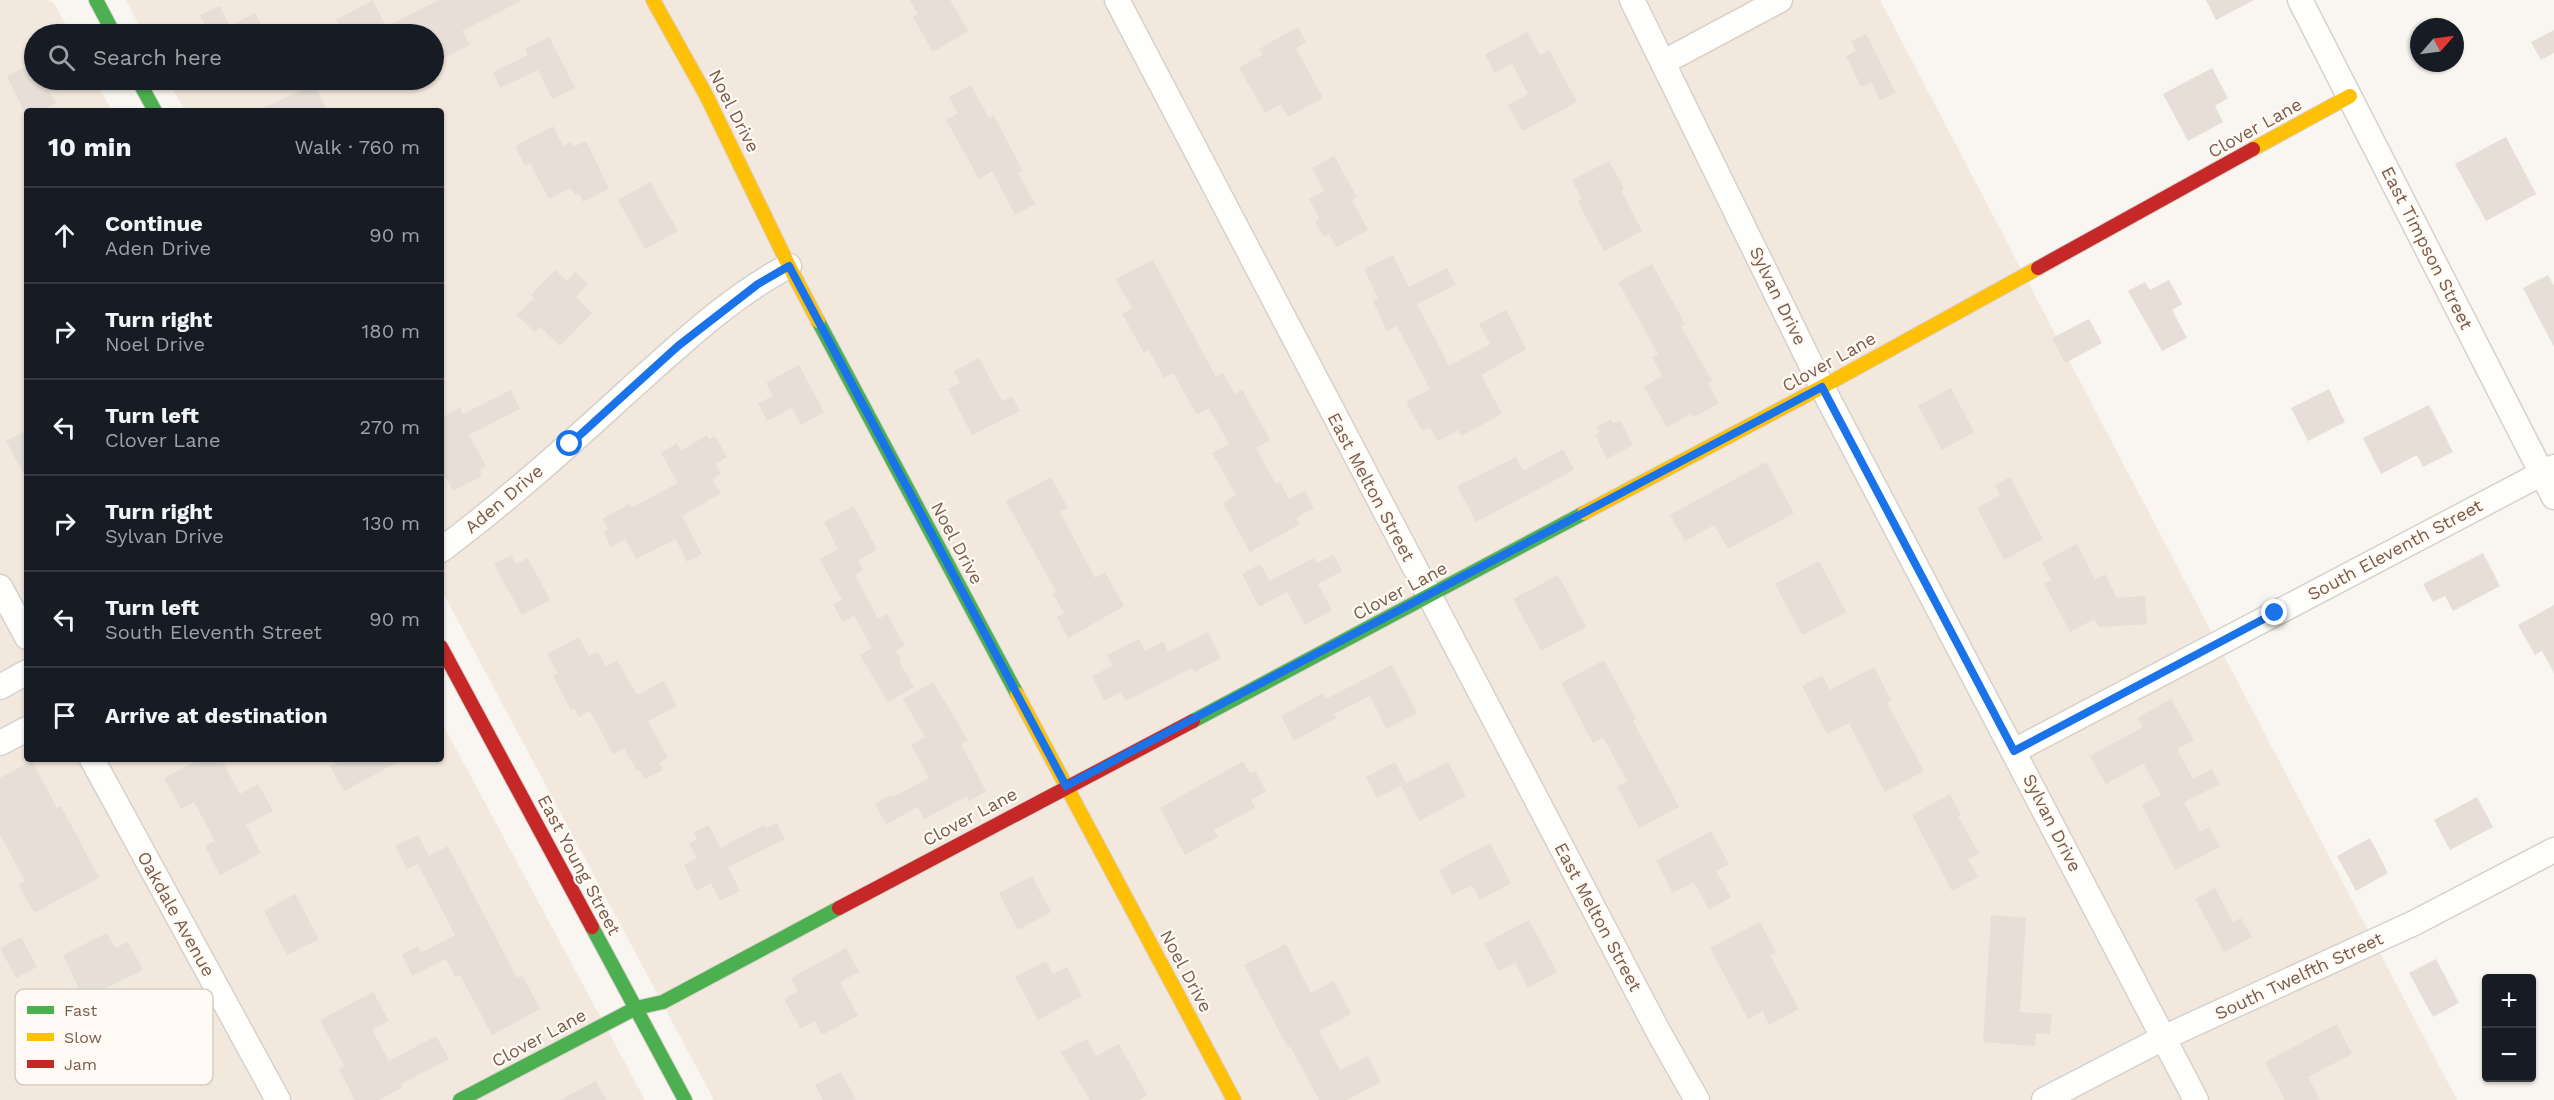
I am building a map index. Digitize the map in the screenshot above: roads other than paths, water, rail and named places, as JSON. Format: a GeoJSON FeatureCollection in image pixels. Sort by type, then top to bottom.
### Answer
{"type":"FeatureCollection","features":[{"type":"Feature","properties":{"kind":"street"},"geometry":{"type":"LineString","coordinates":[[96,0],[109,24]]}},
{"type":"Feature","properties":{"kind":"street","name":"Noel Drive"},"geometry":{"type":"LineString","coordinates":[[653,0],[711,105],[789,266],[1234,1100]]}},
{"type":"Feature","properties":{"kind":"street","name":"East Melton Street"},"geometry":{"type":"LineString","coordinates":[[1116,0],[1428,596],[1659,1033],[1697,1100]]}},
{"type":"Feature","properties":{"kind":"street","name":"Sylvan Drive"},"geometry":{"type":"LineString","coordinates":[[1632,0],[1822,387],[2196,1100]]}},
{"type":"Feature","properties":{"kind":"street"},"geometry":{"type":"LineString","coordinates":[[1664,62],[1780,0]]}},
{"type":"Feature","properties":{"kind":"street","name":"East Timpson Street"},"geometry":{"type":"LineString","coordinates":[[2300,0],[2548,470],[2554,497]]}},
{"type":"Feature","properties":{"kind":"street"},"geometry":{"type":"LineString","coordinates":[[143,90],[153,108]]}},
{"type":"Feature","properties":{"kind":"street","name":"Clover Lane"},"geometry":{"type":"LineString","coordinates":[[459,1100],[636,1008],[663,1002],[1066,786],[1822,387],[2350,96]]}},
{"type":"Feature","properties":{"kind":"street","name":"Aden Drive"},"geometry":{"type":"LineString","coordinates":[[444,548],[570,444],[678,346],[758,284],[789,266]]}},
{"type":"Feature","properties":{"kind":"street","name":"South Eleventh Street"},"geometry":{"type":"LineString","coordinates":[[2014,751],[2548,470]]}},
{"type":"Feature","properties":{"kind":"street"},"geometry":{"type":"LineString","coordinates":[[0,587],[24,632]]}},
{"type":"Feature","properties":{"kind":"street","name":"East Young Street"},"geometry":{"type":"LineString","coordinates":[[444,653],[685,1100]]}},
{"type":"Feature","properties":{"kind":"street"},"geometry":{"type":"LineString","coordinates":[[0,687],[24,674]]}},
{"type":"Feature","properties":{"kind":"street"},"geometry":{"type":"LineString","coordinates":[[0,743],[24,731]]}},
{"type":"Feature","properties":{"kind":"street","name":"Oakdale Avenue"},"geometry":{"type":"LineString","coordinates":[[94,762],[278,1100]]}},
{"type":"Feature","properties":{"kind":"street","name":"South Twelfth Street"},"geometry":{"type":"LineString","coordinates":[[2044,1100],[2163,1038],[2414,923],[2554,850]]}}]}
